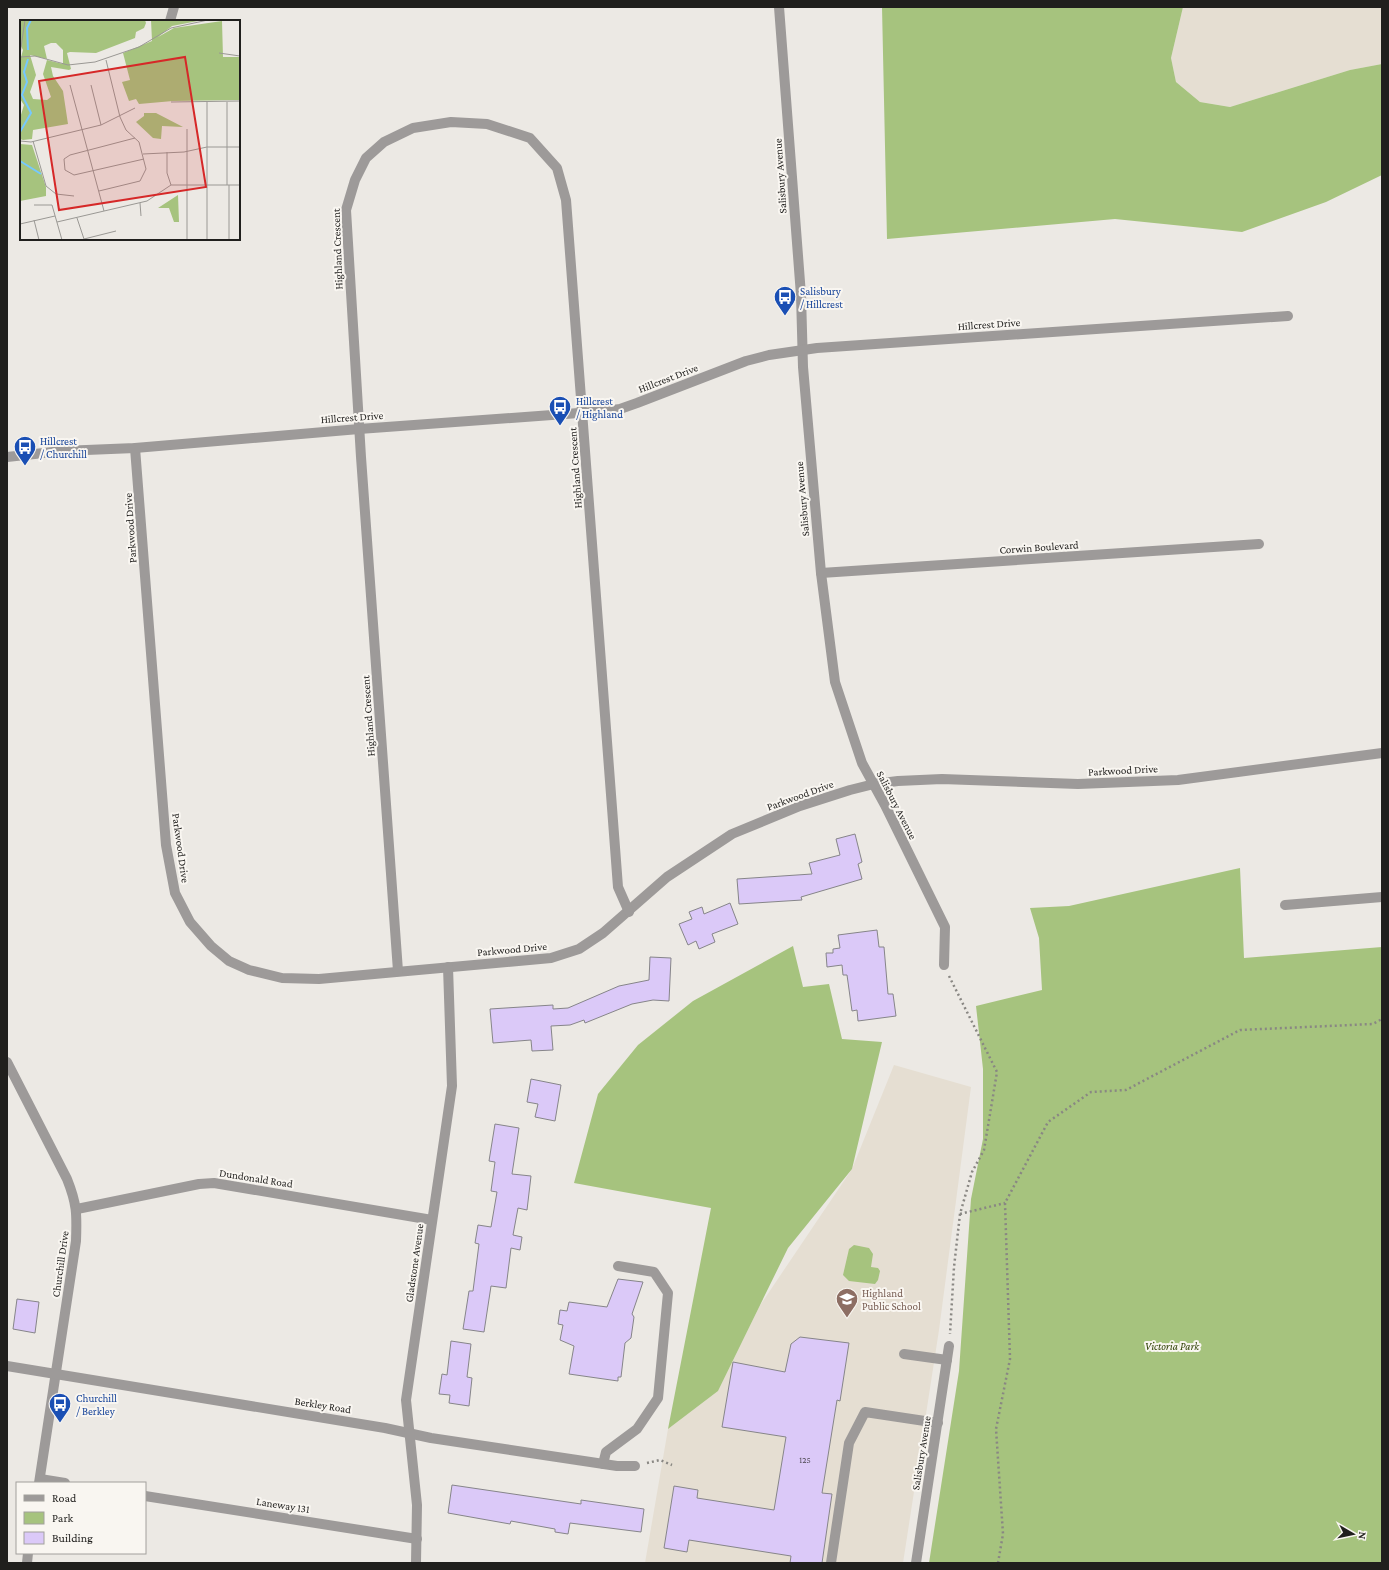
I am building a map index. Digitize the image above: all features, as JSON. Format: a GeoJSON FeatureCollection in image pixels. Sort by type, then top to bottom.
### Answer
{"type":"FeatureCollection","features":[{"type":"Feature","properties":{"kind":"street"},"geometry":{"type":"LineString","coordinates":[[170,20],[174,7]]}},
{"type":"Feature","properties":{"kind":"street","name":"Salisbury Avenue"},"geometry":{"type":"LineString","coordinates":[[779,7],[801,295],[802,350],[821,573],[835,682],[862,763],[874,784],[945,927],[944,965]]}},
{"type":"Feature","properties":{"kind":"street","name":"Highland Crescent"},"geometry":{"type":"LineString","coordinates":[[398,971],[359,429],[346,210],[355,180],[366,158],[384,142],[413,128],[451,122],[487,124],[530,138],[557,168],[566,200],[618,887],[628,912]]}},
{"type":"Feature","properties":{"kind":"street","name":"Hillcrest Drive"},"geometry":{"type":"LineString","coordinates":[[7,457],[62,451],[136,448],[620,409],[637,404],[746,361],[769,355],[802,350],[1288,316]]}},
{"type":"Feature","properties":{"kind":"street","name":"Parkwood Drive"},"geometry":{"type":"LineString","coordinates":[[136,448],[166,845],[175,893],[190,922],[211,946],[229,961],[249,970],[282,978],[319,979],[551,958],[579,949],[603,933],[667,877],[732,834],[800,806],[874,784],[898,781],[942,780],[1078,784],[1178,780],[1382,753]]}},
{"type":"Feature","properties":{"kind":"street","name":"Corwin Boulevard"},"geometry":{"type":"LineString","coordinates":[[821,573],[1259,544]]}},
{"type":"Feature","properties":{"kind":"street"},"geometry":{"type":"LineString","coordinates":[[1285,905],[1382,897]]}},
{"type":"Feature","properties":{"kind":"street","name":"Gladstone Avenue"},"geometry":{"type":"LineString","coordinates":[[416,1563],[418,1505],[406,1400],[452,1086],[448,967]]}},
{"type":"Feature","properties":{"kind":"street","name":"Churchill Drive"},"geometry":{"type":"LineString","coordinates":[[7,1062],[67,1179],[77,1209],[76,1241],[39,1481]]}},
{"type":"Feature","properties":{"kind":"street","name":"Dundonald Road"},"geometry":{"type":"LineString","coordinates":[[77,1209],[199,1184],[214,1183],[432,1220]]}},
{"type":"Feature","properties":{"kind":"street"},"geometry":{"type":"LineString","coordinates":[[603,1464],[606,1452],[636,1429],[658,1398],[668,1293],[654,1272],[618,1266]]}},
{"type":"Feature","properties":{"kind":"street","name":"Salisbury Avenue"},"geometry":{"type":"LineString","coordinates":[[916,1563],[949,1346]]}},
{"type":"Feature","properties":{"kind":"street"},"geometry":{"type":"LineString","coordinates":[[904,1354],[947,1360]]}},
{"type":"Feature","properties":{"kind":"street","name":"Berkley Road"},"geometry":{"type":"LineString","coordinates":[[7,1366],[385,1428],[431,1438],[617,1466],[635,1466]]}},
{"type":"Feature","properties":{"kind":"street"},"geometry":{"type":"LineString","coordinates":[[831,1563],[849,1443],[865,1412],[938,1423]]}},
{"type":"Feature","properties":{"kind":"street"},"geometry":{"type":"LineString","coordinates":[[39,1481],[52,1482]]}},
{"type":"Feature","properties":{"kind":"street","name":"Laneway 131"},"geometry":{"type":"LineString","coordinates":[[146,1496],[417,1539]]}},
{"type":"Feature","properties":{"kind":"path"},"geometry":{"type":"LineString","coordinates":[[944,965],[997,1072],[984,1150],[972,1172],[960,1214],[954,1267],[949,1346]]}},
{"type":"Feature","properties":{"kind":"path"},"geometry":{"type":"LineString","coordinates":[[998,1563],[1003,1534],[996,1429],[1010,1359],[1005,1203],[1048,1122],[1091,1092],[1126,1090],[1240,1030],[1373,1024],[1382,1020]]}},
{"type":"Feature","properties":{"kind":"path"},"geometry":{"type":"LineString","coordinates":[[960,1214],[1005,1203]]}},
{"type":"Feature","properties":{"kind":"path"},"geometry":{"type":"LineString","coordinates":[[635,1466],[660,1460],[672,1465]]}},
{"type":"Feature","properties":{"kind":"shaded area"},"geometry":{"type":"Polygon","coordinates":[[[1183,7],[1382,7],[1382,64],[1350,70],[1230,107],[1200,102],[1176,82],[1171,58],[1183,7]]]}},
{"type":"Feature","properties":{"kind":"shaded area","name":"Highland Public School"},"geometry":{"type":"Polygon","coordinates":[[[894,1065],[971,1087],[939,1330],[903,1563],[645,1563],[668,1429],[718,1391],[759,1307],[852,1169],[894,1065]]]}},
{"type":"Feature","properties":{"kind":"green space"},"geometry":{"type":"Polygon","coordinates":[[[882,7],[1183,7],[1171,58],[1176,82],[1200,102],[1230,107],[1350,70],[1382,64],[1382,175],[1326,202],[1242,232],[1115,219],[887,239],[882,7]]]}},
{"type":"Feature","properties":{"kind":"green space","name":"Victoria Park"},"geometry":{"type":"Polygon","coordinates":[[[1240,868],[1244,958],[1382,947],[1382,1563],[929,1563],[959,1371],[971,1199],[983,1139],[983,1069],[976,1006],[1042,990],[1039,938],[1030,908],[1069,906],[1240,868]]]}},
{"type":"Feature","properties":{"kind":"green space"},"geometry":{"type":"Polygon","coordinates":[[[793,946],[803,987],[829,984],[842,1039],[882,1042],[852,1169],[788,1248],[718,1391],[668,1429],[711,1208],[574,1183],[598,1094],[638,1045],[693,1001],[793,946]]]}},
{"type":"Feature","properties":{"kind":"green space"},"geometry":{"type":"Polygon","coordinates":[[[854,1245],[869,1248],[873,1254],[871,1267],[878,1268],[880,1271],[878,1280],[875,1284],[849,1281],[843,1275],[849,1249],[854,1245]]]}},
{"type":"Feature","properties":{"kind":"building"},"geometry":{"type":"Polygon","coordinates":[[[855,834],[862,862],[858,864],[862,879],[801,897],[802,900],[739,904],[737,879],[812,874],[809,863],[840,855],[836,839],[855,834]]]}},
{"type":"Feature","properties":{"kind":"building"},"geometry":{"type":"Polygon","coordinates":[[[730,903],[738,924],[712,934],[715,942],[699,949],[696,941],[688,945],[679,924],[692,919],[689,912],[702,907],[704,914],[730,903]]]}},
{"type":"Feature","properties":{"kind":"building"},"geometry":{"type":"Polygon","coordinates":[[[877,930],[879,947],[884,947],[888,994],[893,994],[896,1016],[858,1021],[857,1010],[852,1011],[847,975],[843,975],[842,965],[827,967],[826,953],[833,953],[833,949],[840,948],[838,935],[877,930]]]}},
{"type":"Feature","properties":{"kind":"building"},"geometry":{"type":"Polygon","coordinates":[[[650,957],[671,958],[669,1001],[653,1000],[632,1004],[585,1023],[584,1020],[570,1025],[551,1026],[553,1050],[532,1051],[531,1040],[493,1043],[490,1009],[553,1005],[553,1009],[568,1008],[619,986],[649,980],[650,957]]]}},
{"type":"Feature","properties":{"kind":"building"},"geometry":{"type":"Polygon","coordinates":[[[531,1079],[561,1085],[555,1121],[535,1117],[538,1104],[527,1102],[531,1079]]]}},
{"type":"Feature","properties":{"kind":"building"},"geometry":{"type":"Polygon","coordinates":[[[495,1124],[519,1128],[512,1174],[531,1176],[527,1210],[518,1208],[513,1235],[522,1237],[520,1250],[511,1248],[506,1288],[491,1286],[484,1332],[463,1329],[469,1291],[473,1291],[479,1244],[475,1243],[478,1225],[491,1227],[497,1192],[491,1191],[495,1162],[489,1161],[495,1124]]]}},
{"type":"Feature","properties":{"kind":"building"},"geometry":{"type":"Polygon","coordinates":[[[618,1279],[643,1282],[632,1314],[634,1317],[631,1338],[625,1343],[621,1377],[618,1377],[618,1381],[569,1374],[574,1346],[560,1340],[563,1325],[558,1324],[560,1310],[567,1311],[569,1302],[607,1307],[618,1279]]]}},
{"type":"Feature","properties":{"kind":"building"},"geometry":{"type":"Polygon","coordinates":[[[17,1299],[39,1302],[35,1333],[13,1329],[17,1299]]]}},
{"type":"Feature","properties":{"kind":"building"},"geometry":{"type":"Polygon","coordinates":[[[800,1337],[849,1343],[840,1401],[837,1400],[822,1493],[832,1494],[822,1563],[790,1563],[791,1556],[689,1540],[687,1552],[664,1548],[674,1486],[698,1490],[697,1498],[774,1510],[786,1437],[722,1427],[733,1362],[785,1372],[791,1344],[800,1337]]]}},
{"type":"Feature","properties":{"kind":"building"},"geometry":{"type":"Polygon","coordinates":[[[451,1341],[471,1344],[467,1377],[472,1378],[469,1406],[449,1403],[450,1395],[439,1394],[442,1374],[447,1375],[451,1341]]]}},
{"type":"Feature","properties":{"kind":"building"},"geometry":{"type":"Polygon","coordinates":[[[452,1485],[581,1504],[581,1500],[644,1509],[641,1532],[570,1523],[568,1534],[555,1532],[555,1529],[511,1521],[510,1524],[448,1513],[452,1485]]]}},
{"type":"Feature","properties":{"kind":"place","name":"Salisbury / Hillcrest"},"geometry":{"type":"Point","coordinates":[785,316]}},
{"type":"Feature","properties":{"kind":"place","name":"Hillcrest / Highland"},"geometry":{"type":"Point","coordinates":[560,426]}},
{"type":"Feature","properties":{"kind":"place","name":"Hillcrest / Churchill"},"geometry":{"type":"Point","coordinates":[25,466]}},
{"type":"Feature","properties":{"kind":"place","name":"Highland Public School"},"geometry":{"type":"Point","coordinates":[847,1318]}},
{"type":"Feature","properties":{"kind":"place","name":"Churchill / Berkley"},"geometry":{"type":"Point","coordinates":[60,1424]}}]}
